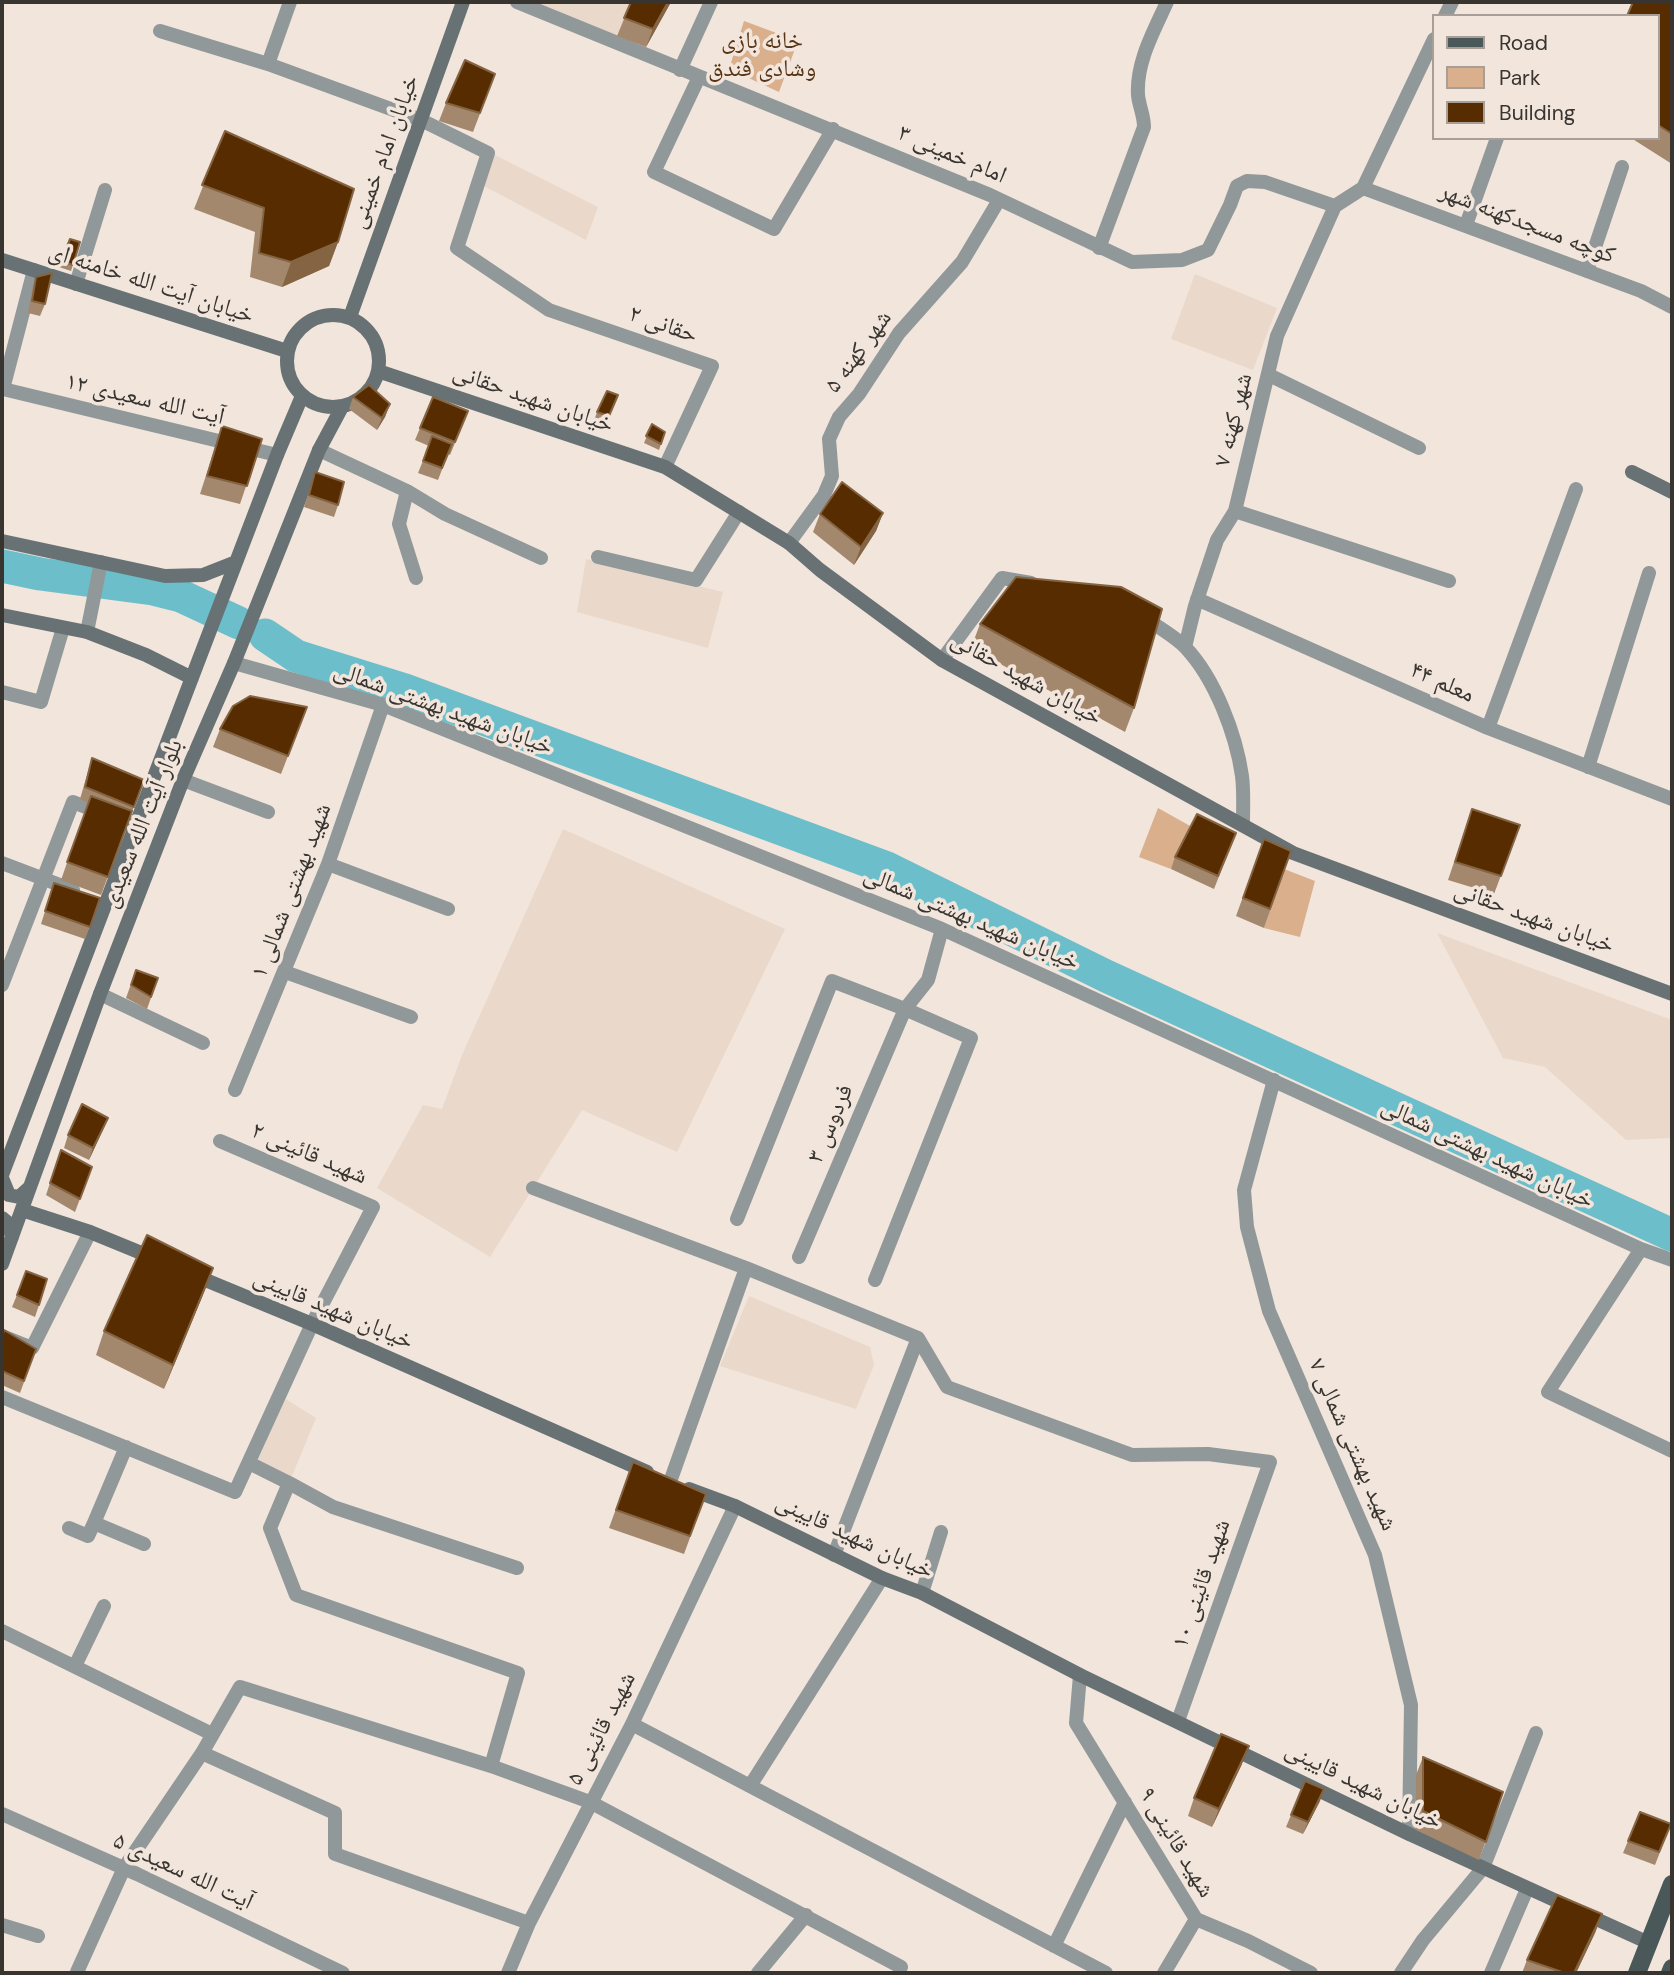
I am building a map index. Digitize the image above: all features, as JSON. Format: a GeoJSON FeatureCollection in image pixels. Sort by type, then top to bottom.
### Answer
{"type":"FeatureCollection","features":[{"type":"Feature","properties":{"kind":"main road","name":"خیابان امام خمینی"},"geometry":{"type":"LineString","coordinates":[[350,317],[463,2]]}},
{"type":"Feature","properties":{"kind":"main road","name":"خیابان آیت الله خامنه ای"},"geometry":{"type":"LineString","coordinates":[[2,260],[287,351]]}},
{"type":"Feature","properties":{"kind":"main road"},"geometry":{"type":"LineString","coordinates":[[321,315],[350,317],[369,332],[376,344],[378,371],[365,394],[355,402],[342,407],[321,406],[302,396],[289,376],[287,351],[299,329],[309,320],[321,315]]}},
{"type":"Feature","properties":{"kind":"main road","name":"خیابان شهید حقانی"},"geometry":{"type":"LineString","coordinates":[[378,371],[665,467],[789,543],[820,570],[942,660],[1293,853],[1672,994]]}},
{"type":"Feature","properties":{"kind":"main road","name":"بلوار آیت الله سعیدی"},"geometry":{"type":"LineString","coordinates":[[2,1177],[94,898],[134,826],[277,454],[302,396]]}},
{"type":"Feature","properties":{"kind":"main road","name":"بلوار آیت الله سعیدی"},"geometry":{"type":"LineString","coordinates":[[2,1264],[100,994],[183,780],[234,663],[319,450],[342,407]]}},
{"type":"Feature","properties":{"kind":"main road"},"geometry":{"type":"LineString","coordinates":[[1632,472],[1672,492]]}},
{"type":"Feature","properties":{"kind":"main road"},"geometry":{"type":"LineString","coordinates":[[2,541],[165,576],[203,575],[236,562]]}},
{"type":"Feature","properties":{"kind":"main road"},"geometry":{"type":"LineString","coordinates":[[2,615],[87,632],[146,655],[192,678]]}},
{"type":"Feature","properties":{"kind":"main road"},"geometry":{"type":"LineString","coordinates":[[2,1177],[9,1195],[19,1196],[29,1188]]}},
{"type":"Feature","properties":{"kind":"main road","name":"خیابان شهید قایینی"},"geometry":{"type":"LineString","coordinates":[[22,1210],[90,1232],[170,1265],[312,1324],[670,1482],[735,1506],[882,1578],[922,1593],[1080,1675],[1409,1834],[1649,1943]]}},
{"type":"Feature","properties":{"kind":"main road"},"geometry":{"type":"LineString","coordinates":[[2,1218],[8,1223],[12,1237]]}},
{"type":"Feature","properties":{"kind":"main road"},"geometry":{"type":"LineString","coordinates":[[1637,1973],[1672,1884]]}},
{"type":"Feature","properties":{"kind":"main road"},"geometry":{"type":"LineString","coordinates":[[1670,1973],[1672,1968]]}},
{"type":"Feature","properties":{"kind":"street"},"geometry":{"type":"LineString","coordinates":[[268,64],[290,2]]}},
{"type":"Feature","properties":{"kind":"street","name":"امام خمینی ۳"},"geometry":{"type":"LineString","coordinates":[[517,2],[680,70],[833,129],[999,200],[1132,262],[1182,260],[1208,250],[1237,186],[1247,181],[1265,182],[1335,206]]}},
{"type":"Feature","properties":{"kind":"street"},"geometry":{"type":"LineString","coordinates":[[680,70],[711,2]]}},
{"type":"Feature","properties":{"kind":"street"},"geometry":{"type":"LineString","coordinates":[[1099,248],[1144,127],[1144,113],[1138,97],[1139,69],[1167,2]]}},
{"type":"Feature","properties":{"kind":"street"},"geometry":{"type":"LineString","coordinates":[[160,31],[268,64],[421,121]]}},
{"type":"Feature","properties":{"kind":"street"},"geometry":{"type":"LineString","coordinates":[[1335,206],[1363,188],[1432,43]]}},
{"type":"Feature","properties":{"kind":"street"},"geometry":{"type":"LineString","coordinates":[[699,77],[654,172],[774,229],[833,129]]}},
{"type":"Feature","properties":{"kind":"street","name":"حقانی ۲"},"geometry":{"type":"LineString","coordinates":[[421,121],[488,153],[457,248],[549,310],[712,366],[665,467]]}},
{"type":"Feature","properties":{"kind":"street"},"geometry":{"type":"LineString","coordinates":[[1466,225],[1496,140]]}},
{"type":"Feature","properties":{"kind":"street"},"geometry":{"type":"LineString","coordinates":[[1587,271],[1622,167]]}},
{"type":"Feature","properties":{"kind":"street","name":"کوچه مسجدکهنه شهر"},"geometry":{"type":"LineString","coordinates":[[1363,188],[1641,291],[1672,307]]}},
{"type":"Feature","properties":{"kind":"street"},"geometry":{"type":"LineString","coordinates":[[76,284],[104,190]]}},
{"type":"Feature","properties":{"kind":"street","name":"شهر کهنه ۵"},"geometry":{"type":"LineString","coordinates":[[789,543],[824,495],[832,476],[829,439],[839,417],[859,394],[899,333],[962,262],[999,200]]}},
{"type":"Feature","properties":{"kind":"street","name":"شهر کهنه ۷"},"geometry":{"type":"LineString","coordinates":[[1185,647],[1217,540],[1235,511],[1277,336],[1335,206]]}},
{"type":"Feature","properties":{"kind":"street"},"geometry":{"type":"LineString","coordinates":[[2,390],[34,270]]}},
{"type":"Feature","properties":{"kind":"street"},"geometry":{"type":"LineString","coordinates":[[1269,375],[1419,448]]}},
{"type":"Feature","properties":{"kind":"street","name":"آیت الله سعیدی ۱۲"},"geometry":{"type":"LineString","coordinates":[[2,390],[277,454]]}},
{"type":"Feature","properties":{"kind":"street"},"geometry":{"type":"LineString","coordinates":[[319,450],[407,491],[445,514],[541,558]]}},
{"type":"Feature","properties":{"kind":"street"},"geometry":{"type":"LineString","coordinates":[[1488,728],[1576,489]]}},
{"type":"Feature","properties":{"kind":"street"},"geometry":{"type":"LineString","coordinates":[[407,491],[399,524],[416,578]]}},
{"type":"Feature","properties":{"kind":"street"},"geometry":{"type":"LineString","coordinates":[[1235,511],[1449,581]]}},
{"type":"Feature","properties":{"kind":"street"},"geometry":{"type":"LineString","coordinates":[[598,557],[696,580],[739,512]]}},
{"type":"Feature","properties":{"kind":"street"},"geometry":{"type":"LineString","coordinates":[[87,632],[101,562]]}},
{"type":"Feature","properties":{"kind":"street"},"geometry":{"type":"LineString","coordinates":[[1588,767],[1649,573]]}},
{"type":"Feature","properties":{"kind":"street"},"geometry":{"type":"LineString","coordinates":[[942,660],[1002,578],[1041,585]]}},
{"type":"Feature","properties":{"kind":"street","name":"معلم ۴۴"},"geometry":{"type":"LineString","coordinates":[[1198,599],[1488,728],[1672,799]]}},
{"type":"Feature","properties":{"kind":"street"},"geometry":{"type":"LineString","coordinates":[[1131,608],[1185,647],[1203,671],[1225,714],[1233,740],[1242,778],[1243,824]]}},
{"type":"Feature","properties":{"kind":"street"},"geometry":{"type":"LineString","coordinates":[[2,692],[41,702],[63,628]]}},
{"type":"Feature","properties":{"kind":"street","name":"خیابان شهید بهشتی شمالی"},"geometry":{"type":"LineString","coordinates":[[234,663],[383,705],[943,929],[1641,1249],[1672,1260]]}},
{"type":"Feature","properties":{"kind":"street","name":"شهید بهشتی شمالی ۱"},"geometry":{"type":"LineString","coordinates":[[235,1090],[328,864],[383,705]]}},
{"type":"Feature","properties":{"kind":"street"},"geometry":{"type":"LineString","coordinates":[[183,780],[268,812]]}},
{"type":"Feature","properties":{"kind":"street"},"geometry":{"type":"LineString","coordinates":[[2,985],[6,960],[43,880],[73,802],[134,826]]}},
{"type":"Feature","properties":{"kind":"street"},"geometry":{"type":"LineString","coordinates":[[2,863],[94,898]]}},
{"type":"Feature","properties":{"kind":"street"},"geometry":{"type":"LineString","coordinates":[[328,864],[448,909]]}},
{"type":"Feature","properties":{"kind":"street","name":"فردوس ۳"},"geometry":{"type":"LineString","coordinates":[[799,1257],[905,1009],[928,980],[943,929]]}},
{"type":"Feature","properties":{"kind":"street"},"geometry":{"type":"LineString","coordinates":[[285,971],[411,1017]]}},
{"type":"Feature","properties":{"kind":"street"},"geometry":{"type":"LineString","coordinates":[[737,1219],[832,981],[971,1038],[875,1280]]}},
{"type":"Feature","properties":{"kind":"street"},"geometry":{"type":"LineString","coordinates":[[100,994],[203,1043]]}},
{"type":"Feature","properties":{"kind":"street","name":"شهید بهشتی شمالی ۷"},"geometry":{"type":"LineString","coordinates":[[1274,1080],[1244,1191],[1247,1227],[1269,1311],[1375,1555],[1411,1705],[1409,1834]]}},
{"type":"Feature","properties":{"kind":"street","name":"شهید قائینی ۲"},"geometry":{"type":"LineString","coordinates":[[220,1141],[373,1207],[312,1324]]}},
{"type":"Feature","properties":{"kind":"street"},"geometry":{"type":"LineString","coordinates":[[533,1188],[747,1268],[918,1338],[834,1555]]}},
{"type":"Feature","properties":{"kind":"street"},"geometry":{"type":"LineString","coordinates":[[2,1336],[32,1348],[90,1232]]}},
{"type":"Feature","properties":{"kind":"street"},"geometry":{"type":"LineString","coordinates":[[1641,1249],[1548,1392],[1672,1451]]}},
{"type":"Feature","properties":{"kind":"street"},"geometry":{"type":"LineString","coordinates":[[670,1482],[747,1268]]}},
{"type":"Feature","properties":{"kind":"street"},"geometry":{"type":"LineString","coordinates":[[2,1397],[235,1492],[312,1324]]}},
{"type":"Feature","properties":{"kind":"street","name":"شهید قائینی ۱۰"},"geometry":{"type":"LineString","coordinates":[[918,1338],[947,1387],[1132,1455],[1208,1454],[1270,1462],[1178,1721]]}},
{"type":"Feature","properties":{"kind":"street"},"geometry":{"type":"LineString","coordinates":[[69,1528],[88,1536],[126,1447]]}},
{"type":"Feature","properties":{"kind":"street"},"geometry":{"type":"LineString","coordinates":[[249,1463],[332,1507],[517,1568]]}},
{"type":"Feature","properties":{"kind":"street"},"geometry":{"type":"LineString","coordinates":[[289,1483],[270,1528],[296,1595],[518,1673],[491,1766]]}},
{"type":"Feature","properties":{"kind":"street","name":"شهید قائینی ۵"},"geometry":{"type":"LineString","coordinates":[[508,1973],[529,1923],[632,1724],[735,1506]]}},
{"type":"Feature","properties":{"kind":"street"},"geometry":{"type":"LineString","coordinates":[[94,1523],[144,1544]]}},
{"type":"Feature","properties":{"kind":"street"},"geometry":{"type":"LineString","coordinates":[[922,1593],[942,1532]]}},
{"type":"Feature","properties":{"kind":"street"},"geometry":{"type":"LineString","coordinates":[[750,1786],[882,1578]]}},
{"type":"Feature","properties":{"kind":"street"},"geometry":{"type":"LineString","coordinates":[[75,1666],[104,1606]]}},
{"type":"Feature","properties":{"kind":"street"},"geometry":{"type":"LineString","coordinates":[[2,1631],[212,1734]]}},
{"type":"Feature","properties":{"kind":"street","name":"شهید قائینی ۹"},"geometry":{"type":"LineString","coordinates":[[1080,1675],[1076,1723],[1196,1919],[1248,1941],[1311,1973]]}},
{"type":"Feature","properties":{"kind":"street"},"geometry":{"type":"LineString","coordinates":[[79,1973],[77,1972],[124,1868],[202,1753],[240,1687],[491,1766],[590,1802],[901,1967]]}},
{"type":"Feature","properties":{"kind":"street"},"geometry":{"type":"LineString","coordinates":[[632,1724],[1106,1973]]}},
{"type":"Feature","properties":{"kind":"street"},"geometry":{"type":"LineString","coordinates":[[1401,1973],[1423,1940],[1483,1868],[1536,1733]]}},
{"type":"Feature","properties":{"kind":"street"},"geometry":{"type":"LineString","coordinates":[[202,1753],[335,1813],[335,1854],[529,1923]]}},
{"type":"Feature","properties":{"kind":"street"},"geometry":{"type":"LineString","coordinates":[[1054,1946],[1125,1802]]}},
{"type":"Feature","properties":{"kind":"street","name":"آیت الله سعیدی ۵"},"geometry":{"type":"LineString","coordinates":[[2,1814],[124,1868],[343,1973]]}},
{"type":"Feature","properties":{"kind":"street"},"geometry":{"type":"LineString","coordinates":[[1491,1973],[1527,1889]]}},
{"type":"Feature","properties":{"kind":"street"},"geometry":{"type":"LineString","coordinates":[[758,1973],[806,1915]]}},
{"type":"Feature","properties":{"kind":"street"},"geometry":{"type":"LineString","coordinates":[[1164,1973],[1196,1919]]}},
{"type":"Feature","properties":{"kind":"street"},"geometry":{"type":"LineString","coordinates":[[2,1925],[38,1936]]}},
{"type":"Feature","properties":{"kind":"shaded area"},"geometry":{"type":"Polygon","coordinates":[[[535,2],[633,2],[617,36],[535,2]]]}},
{"type":"Feature","properties":{"kind":"shaded area"},"geometry":{"type":"Polygon","coordinates":[[[495,155],[598,207],[586,240],[484,186],[489,165],[495,155]]]}},
{"type":"Feature","properties":{"kind":"shaded area"},"geometry":{"type":"Polygon","coordinates":[[[1195,274],[1277,308],[1253,370],[1171,339],[1195,274]]]}},
{"type":"Feature","properties":{"kind":"shaded area"},"geometry":{"type":"Polygon","coordinates":[[[586,559],[723,592],[708,648],[577,612],[586,559]]]}},
{"type":"Feature","properties":{"kind":"shaded area"},"geometry":{"type":"Polygon","coordinates":[[[563,829],[785,929],[677,1152],[582,1110],[490,1257],[377,1188],[423,1105],[442,1109],[462,1055],[563,829]]]}},
{"type":"Feature","properties":{"kind":"shaded area"},"geometry":{"type":"Polygon","coordinates":[[[1437,933],[1672,1020],[1672,1138],[1626,1140],[1545,1067],[1503,1058],[1437,933]]]}},
{"type":"Feature","properties":{"kind":"shaded area"},"geometry":{"type":"Polygon","coordinates":[[[749,1296],[870,1347],[874,1365],[856,1409],[720,1366],[749,1296]]]}},
{"type":"Feature","properties":{"kind":"shaded area"},"geometry":{"type":"Polygon","coordinates":[[[284,1398],[316,1418],[289,1483],[257,1461],[284,1398]]]}},
{"type":"Feature","properties":{"kind":"green space","name":"خانه بازی وشادی فندق"},"geometry":{"type":"Polygon","coordinates":[[[744,21],[798,41],[779,92],[729,69],[744,21]]]}},
{"type":"Feature","properties":{"kind":"green space"},"geometry":{"type":"Polygon","coordinates":[[[1158,808],[1192,827],[1171,869],[1139,857],[1158,808]]]}},
{"type":"Feature","properties":{"kind":"green space"},"geometry":{"type":"Polygon","coordinates":[[[1284,869],[1315,881],[1300,937],[1264,928],[1284,869]]]}},
{"type":"Feature","properties":{"kind":"building"},"geometry":{"type":"Polygon","coordinates":[[[631,2],[668,2],[653,29],[624,18],[631,2]]]}},
{"type":"Feature","properties":{"kind":"building"},"geometry":{"type":"Polygon","coordinates":[[[1633,2],[1672,2],[1672,134],[1660,126],[1660,14],[1628,14],[1633,2]]]}},
{"type":"Feature","properties":{"kind":"building"},"geometry":{"type":"Polygon","coordinates":[[[465,60],[495,74],[480,113],[446,103],[465,60]]]}},
{"type":"Feature","properties":{"kind":"building"},"geometry":{"type":"Polygon","coordinates":[[[225,131],[354,189],[338,242],[291,262],[259,253],[264,208],[202,185],[225,131]]]}},
{"type":"Feature","properties":{"kind":"building"},"geometry":{"type":"Polygon","coordinates":[[[70,239],[80,242],[73,265],[61,261],[70,239]]]}},
{"type":"Feature","properties":{"kind":"building"},"geometry":{"type":"Polygon","coordinates":[[[52,273],[45,304],[32,301],[36,277],[52,273]]]}},
{"type":"Feature","properties":{"kind":"building"},"geometry":{"type":"Polygon","coordinates":[[[369,385],[390,404],[382,418],[353,397],[369,385]]]}},
{"type":"Feature","properties":{"kind":"building"},"geometry":{"type":"Polygon","coordinates":[[[607,391],[618,395],[609,416],[597,412],[607,391]]]}},
{"type":"Feature","properties":{"kind":"building"},"geometry":{"type":"Polygon","coordinates":[[[433,397],[468,411],[455,442],[420,428],[433,397]]]}},
{"type":"Feature","properties":{"kind":"building"},"geometry":{"type":"Polygon","coordinates":[[[652,424],[665,432],[661,444],[646,436],[652,424]]]}},
{"type":"Feature","properties":{"kind":"building"},"geometry":{"type":"Polygon","coordinates":[[[222,426],[262,439],[247,486],[207,476],[222,426]]]}},
{"type":"Feature","properties":{"kind":"building"},"geometry":{"type":"Polygon","coordinates":[[[432,436],[452,444],[442,468],[423,461],[432,436]]]}},
{"type":"Feature","properties":{"kind":"building"},"geometry":{"type":"Polygon","coordinates":[[[315,472],[344,482],[338,505],[309,495],[315,472]]]}},
{"type":"Feature","properties":{"kind":"building"},"geometry":{"type":"Polygon","coordinates":[[[842,482],[883,513],[861,547],[820,514],[842,482]]]}},
{"type":"Feature","properties":{"kind":"building"},"geometry":{"type":"Polygon","coordinates":[[[1016,577],[1121,587],[1162,609],[1134,708],[980,624],[1016,577]]]}},
{"type":"Feature","properties":{"kind":"building"},"geometry":{"type":"Polygon","coordinates":[[[250,696],[307,707],[288,756],[220,729],[233,706],[250,696]]]}},
{"type":"Feature","properties":{"kind":"building"},"geometry":{"type":"Polygon","coordinates":[[[92,758],[144,780],[134,807],[85,787],[92,758]]]}},
{"type":"Feature","properties":{"kind":"building"},"geometry":{"type":"Polygon","coordinates":[[[91,796],[132,811],[108,877],[67,862],[91,796]]]}},
{"type":"Feature","properties":{"kind":"building"},"geometry":{"type":"Polygon","coordinates":[[[1472,809],[1520,825],[1501,876],[1455,862],[1472,809]]]}},
{"type":"Feature","properties":{"kind":"building"},"geometry":{"type":"Polygon","coordinates":[[[1197,814],[1236,833],[1218,876],[1175,857],[1197,814]]]}},
{"type":"Feature","properties":{"kind":"building"},"geometry":{"type":"Polygon","coordinates":[[[1264,839],[1291,851],[1270,909],[1243,898],[1264,839]]]}},
{"type":"Feature","properties":{"kind":"building"},"geometry":{"type":"Polygon","coordinates":[[[54,883],[100,898],[90,927],[45,911],[54,883]]]}},
{"type":"Feature","properties":{"kind":"building"},"geometry":{"type":"Polygon","coordinates":[[[136,970],[158,978],[151,997],[131,985],[136,970]]]}},
{"type":"Feature","properties":{"kind":"building"},"geometry":{"type":"Polygon","coordinates":[[[82,1104],[108,1118],[93,1148],[68,1135],[82,1104]]]}},
{"type":"Feature","properties":{"kind":"building"},"geometry":{"type":"Polygon","coordinates":[[[61,1150],[92,1167],[80,1199],[50,1183],[61,1150]]]}},
{"type":"Feature","properties":{"kind":"building"},"geometry":{"type":"Polygon","coordinates":[[[147,1235],[213,1268],[173,1365],[104,1331],[147,1235]]]}},
{"type":"Feature","properties":{"kind":"building"},"geometry":{"type":"Polygon","coordinates":[[[26,1271],[47,1279],[39,1305],[17,1295],[26,1271]]]}},
{"type":"Feature","properties":{"kind":"building"},"geometry":{"type":"Polygon","coordinates":[[[4,1330],[36,1349],[24,1381],[2,1371],[4,1330]]]}},
{"type":"Feature","properties":{"kind":"building"},"geometry":{"type":"Polygon","coordinates":[[[633,1462],[706,1494],[690,1536],[616,1510],[633,1462]]]}},
{"type":"Feature","properties":{"kind":"building"},"geometry":{"type":"Polygon","coordinates":[[[1221,1734],[1249,1746],[1219,1809],[1194,1798],[1221,1734]]]}},
{"type":"Feature","properties":{"kind":"building"},"geometry":{"type":"Polygon","coordinates":[[[1423,1757],[1503,1792],[1486,1842],[1423,1811],[1423,1757]]]}},
{"type":"Feature","properties":{"kind":"building"},"geometry":{"type":"Polygon","coordinates":[[[1305,1781],[1324,1789],[1308,1822],[1291,1815],[1305,1781]]]}},
{"type":"Feature","properties":{"kind":"building"},"geometry":{"type":"Polygon","coordinates":[[[1640,1812],[1671,1824],[1659,1852],[1628,1841],[1640,1812]]]}},
{"type":"Feature","properties":{"kind":"building"},"geometry":{"type":"Polygon","coordinates":[[[1557,1895],[1602,1914],[1574,1973],[1565,1973],[1527,1960],[1557,1895]]]}},
{"type":"Feature","properties":{"kind":"waterway"},"geometry":{"type":"LineString","coordinates":[[2,566],[40,574],[153,589],[181,596],[239,623]]}},
{"type":"Feature","properties":{"kind":"waterway"},"geometry":{"type":"LineString","coordinates":[[265,635],[296,656],[405,690],[887,868],[1106,976],[1672,1235]]}}]}
